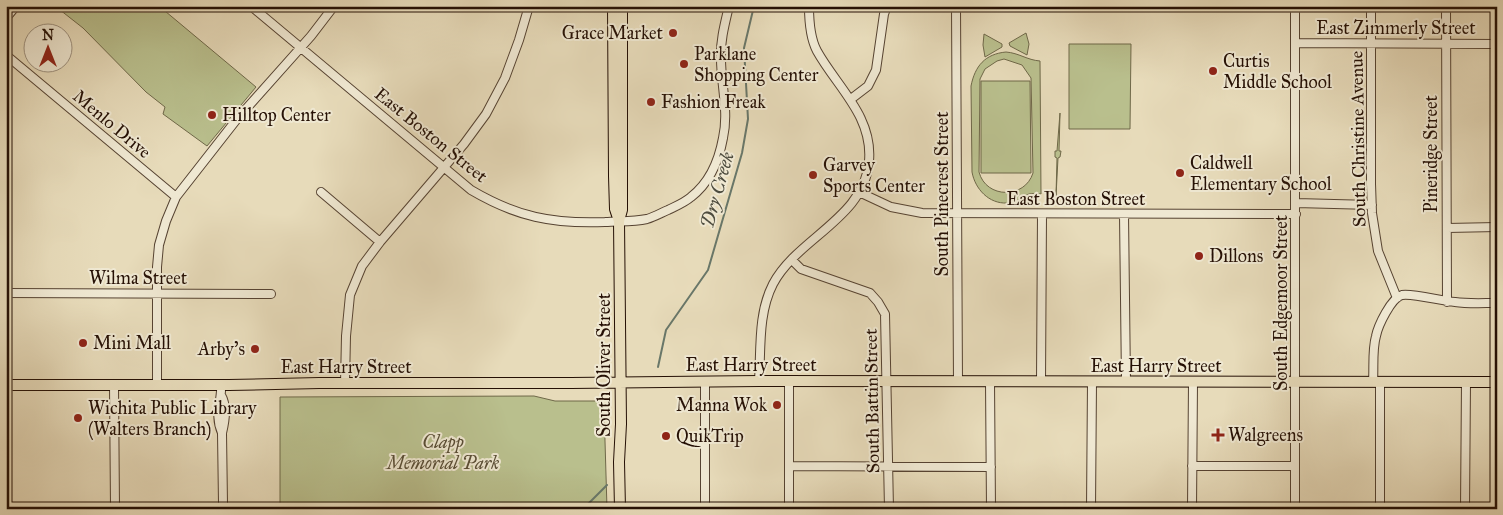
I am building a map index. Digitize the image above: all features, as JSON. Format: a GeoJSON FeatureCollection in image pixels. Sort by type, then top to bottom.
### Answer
{"type":"FeatureCollection","features":[{"type":"Feature","properties":{"kind":"main road","name":"South Oliver Street"},"geometry":{"type":"LineString","coordinates":[[613,6],[614,176],[615,209],[619,221]]}},
{"type":"Feature","properties":{"kind":"main road","name":"South Oliver Street"},"geometry":{"type":"LineString","coordinates":[[620,509],[619,221],[622,210],[622,6]]}},
{"type":"Feature","properties":{"kind":"main road","name":"East Harry Street"},"geometry":{"type":"LineString","coordinates":[[6,385],[157,385],[221,390],[345,383],[759,380],[886,382],[1497,382]]}},
{"type":"Feature","properties":{"kind":"street"},"geometry":{"type":"LineString","coordinates":[[6,18],[16,6]]}},
{"type":"Feature","properties":{"kind":"street","name":"East Boston Street"},"geometry":{"type":"LineString","coordinates":[[251,6],[470,190],[493,203],[544,220],[559,222],[619,221],[650,218],[684,202],[698,191],[717,160],[724,138],[725,105],[721,58],[724,26],[729,6]]}},
{"type":"Feature","properties":{"kind":"street"},"geometry":{"type":"LineString","coordinates":[[157,385],[159,245],[176,197],[237,119],[301,47],[334,6]]}},
{"type":"Feature","properties":{"kind":"street"},"geometry":{"type":"LineString","coordinates":[[345,383],[346,336],[350,295],[362,266],[474,131],[493,102],[505,78],[529,6]]}},
{"type":"Feature","properties":{"kind":"street"},"geometry":{"type":"LineString","coordinates":[[759,380],[763,311],[774,282],[792,260],[826,230],[861,192],[870,161],[867,132],[851,99],[817,50],[809,20],[809,6]]}},
{"type":"Feature","properties":{"kind":"street"},"geometry":{"type":"LineString","coordinates":[[851,99],[868,86],[876,70],[884,14],[887,6]]}},
{"type":"Feature","properties":{"kind":"street","name":"South Pinecrest Street"},"geometry":{"type":"LineString","coordinates":[[956,6],[958,382]]}},
{"type":"Feature","properties":{"kind":"street","name":"South Edgemoor Street"},"geometry":{"type":"LineString","coordinates":[[1295,6],[1295,509]]}},
{"type":"Feature","properties":{"kind":"street","name":"South Christine Avenue"},"geometry":{"type":"LineString","coordinates":[[1371,6],[1372,205],[1378,251],[1397,298]]}},
{"type":"Feature","properties":{"kind":"street","name":"Pineridge Street"},"geometry":{"type":"LineString","coordinates":[[1446,6],[1447,302]]}},
{"type":"Feature","properties":{"kind":"street","name":"East Zimmerly Street"},"geometry":{"type":"LineString","coordinates":[[1296,43],[1497,44]]}},
{"type":"Feature","properties":{"kind":"street","name":"Menlo Drive"},"geometry":{"type":"LineString","coordinates":[[6,55],[176,197]]}},
{"type":"Feature","properties":{"kind":"street"},"geometry":{"type":"LineString","coordinates":[[321,192],[380,242]]}},
{"type":"Feature","properties":{"kind":"street","name":"East Boston Street"},"geometry":{"type":"LineString","coordinates":[[861,192],[891,208],[922,213],[1296,214]]}},
{"type":"Feature","properties":{"kind":"street"},"geometry":{"type":"LineString","coordinates":[[1296,203],[1372,205]]}},
{"type":"Feature","properties":{"kind":"street"},"geometry":{"type":"LineString","coordinates":[[1041,382],[1042,214]]}},
{"type":"Feature","properties":{"kind":"street"},"geometry":{"type":"LineString","coordinates":[[1124,214],[1126,382]]}},
{"type":"Feature","properties":{"kind":"street"},"geometry":{"type":"LineString","coordinates":[[1447,228],[1497,227]]}},
{"type":"Feature","properties":{"kind":"street","name":"South Battin Street"},"geometry":{"type":"LineString","coordinates":[[792,260],[801,269],[870,293],[885,314],[889,509]]}},
{"type":"Feature","properties":{"kind":"street","name":"Wilma Street"},"geometry":{"type":"LineString","coordinates":[[6,293],[157,292],[270,294]]}},
{"type":"Feature","properties":{"kind":"street"},"geometry":{"type":"LineString","coordinates":[[1380,509],[1376,336],[1384,316],[1397,298],[1402,296],[1416,295],[1447,302],[1497,302]]}},
{"type":"Feature","properties":{"kind":"street"},"geometry":{"type":"LineString","coordinates":[[705,381],[705,509]]}},
{"type":"Feature","properties":{"kind":"street"},"geometry":{"type":"LineString","coordinates":[[788,509],[789,381]]}},
{"type":"Feature","properties":{"kind":"street"},"geometry":{"type":"LineString","coordinates":[[990,382],[991,509]]}},
{"type":"Feature","properties":{"kind":"street"},"geometry":{"type":"LineString","coordinates":[[1091,509],[1092,382]]}},
{"type":"Feature","properties":{"kind":"street"},"geometry":{"type":"LineString","coordinates":[[1192,509],[1193,382]]}},
{"type":"Feature","properties":{"kind":"street"},"geometry":{"type":"LineString","coordinates":[[1465,509],[1466,382]]}},
{"type":"Feature","properties":{"kind":"street"},"geometry":{"type":"LineString","coordinates":[[114,384],[115,509]]}},
{"type":"Feature","properties":{"kind":"street"},"geometry":{"type":"LineString","coordinates":[[221,390],[218,400],[218,424],[222,433],[223,504],[225,509]]}},
{"type":"Feature","properties":{"kind":"street"},"geometry":{"type":"LineString","coordinates":[[789,466],[991,467]]}},
{"type":"Feature","properties":{"kind":"street"},"geometry":{"type":"LineString","coordinates":[[1192,466],[1296,466]]}},
{"type":"Feature","properties":{"kind":"green space"},"geometry":{"type":"Polygon","coordinates":[[[55,6],[159,6],[256,87],[207,146],[163,114],[165,107],[146,92],[83,28],[55,6]]]}},
{"type":"Feature","properties":{"kind":"green space"},"geometry":{"type":"Polygon","coordinates":[[[1026,33],[1029,44],[1027,55],[1010,46],[1009,43],[1026,33]]]}},
{"type":"Feature","properties":{"kind":"green space"},"geometry":{"type":"Polygon","coordinates":[[[984,34],[1002,44],[1002,47],[985,57],[983,45],[984,34]]]}},
{"type":"Feature","properties":{"kind":"green space"},"geometry":{"type":"Polygon","coordinates":[[[1069,44],[1131,44],[1130,129],[1069,129],[1069,44]]]}},
{"type":"Feature","properties":{"kind":"green space"},"geometry":{"type":"Polygon","coordinates":[[[1006,52],[1040,61],[1041,194],[1029,194],[1010,203],[994,201],[984,194],[976,184],[972,172],[971,86],[975,73],[982,62],[992,55],[1006,52]],[[1004,59],[997,61],[985,69],[980,79],[979,172],[983,181],[997,191],[1006,192],[1022,188],[1029,182],[1033,173],[1031,78],[1022,65],[1004,59]]]}},
{"type":"Feature","properties":{"kind":"green space"},"geometry":{"type":"Polygon","coordinates":[[[981,81],[1030,81],[1031,173],[981,173],[981,81]]]}},
{"type":"Feature","properties":{"kind":"green space"},"geometry":{"type":"Polygon","coordinates":[[[1060,113],[1059,151],[1061,151],[1058,158],[1056,196],[1057,158],[1055,157],[1055,151],[1057,151],[1060,113]]]}},
{"type":"Feature","properties":{"kind":"green space","name":"Clapp Memorial Park"},"geometry":{"type":"Polygon","coordinates":[[[534,396],[555,401],[597,401],[604,407],[607,509],[280,509],[280,397],[534,396]]]}},
{"type":"Feature","properties":{"kind":"waterway","name":"Dry Creek"},"geometry":{"type":"LineString","coordinates":[[658,367],[666,330],[708,270],[742,153],[748,119],[744,48],[754,6]]}},
{"type":"Feature","properties":{"kind":"waterway","name":"Dry Creek"},"geometry":{"type":"LineString","coordinates":[[583,509],[607,485]]}},
{"type":"Feature","properties":{"kind":"place","name":"Grace Market"},"geometry":{"type":"Point","coordinates":[673,33]}},
{"type":"Feature","properties":{"kind":"place","name":"Parklane Shopping Center"},"geometry":{"type":"Point","coordinates":[684,64]}},
{"type":"Feature","properties":{"kind":"place","name":"Curtis Middle School"},"geometry":{"type":"Point","coordinates":[1213,71]}},
{"type":"Feature","properties":{"kind":"place","name":"Fashion Freak"},"geometry":{"type":"Point","coordinates":[651,102]}},
{"type":"Feature","properties":{"kind":"place","name":"Hilltop Center"},"geometry":{"type":"Point","coordinates":[212,115]}},
{"type":"Feature","properties":{"kind":"place","name":"Caldwell Elementary School"},"geometry":{"type":"Point","coordinates":[1180,173]}},
{"type":"Feature","properties":{"kind":"place","name":"Garvey Sports Center"},"geometry":{"type":"Point","coordinates":[813,175]}},
{"type":"Feature","properties":{"kind":"place","name":"Dillons"},"geometry":{"type":"Point","coordinates":[1199,256]}},
{"type":"Feature","properties":{"kind":"place","name":"Mini Mall"},"geometry":{"type":"Point","coordinates":[83,343]}},
{"type":"Feature","properties":{"kind":"place","name":"Arby's"},"geometry":{"type":"Point","coordinates":[255,349]}},
{"type":"Feature","properties":{"kind":"place","name":"Manna Wok"},"geometry":{"type":"Point","coordinates":[777,405]}},
{"type":"Feature","properties":{"kind":"place","name":"Wichita Public Library (Walters Branch)"},"geometry":{"type":"Point","coordinates":[78,418]}},
{"type":"Feature","properties":{"kind":"place","name":"Walgreens"},"geometry":{"type":"Point","coordinates":[1218,435]}},
{"type":"Feature","properties":{"kind":"place","name":"QuikTrip"},"geometry":{"type":"Point","coordinates":[666,436]}}]}
